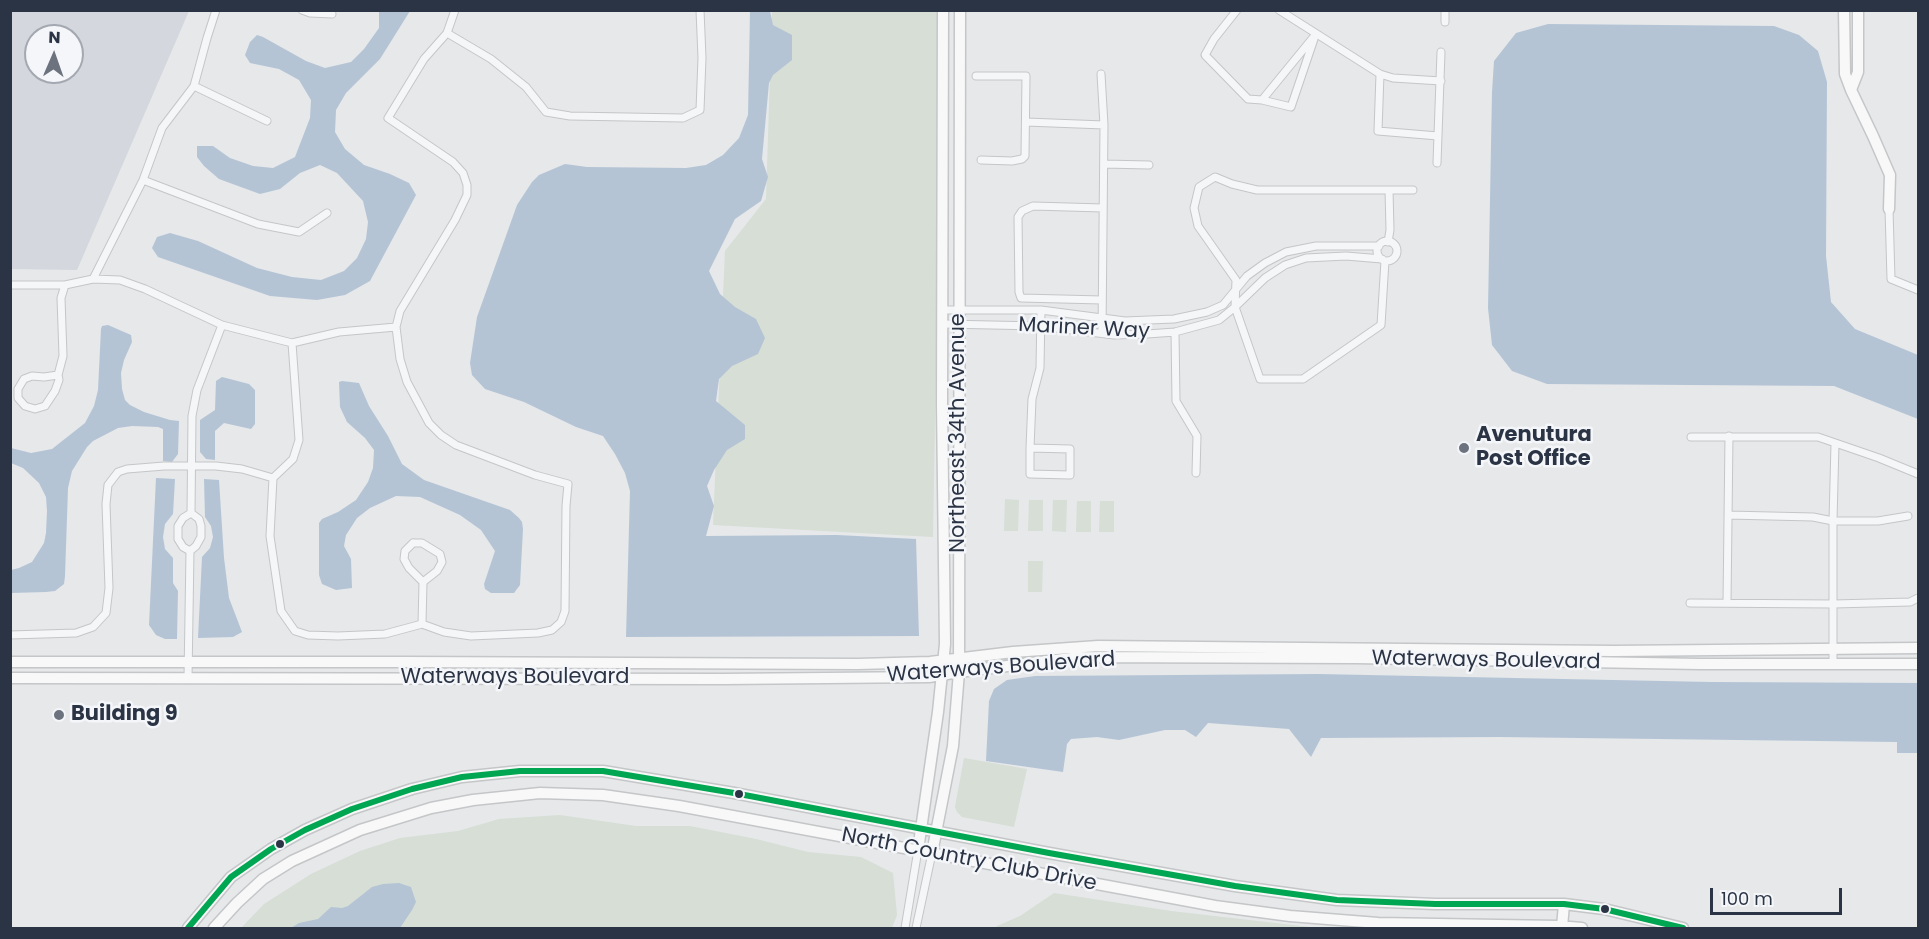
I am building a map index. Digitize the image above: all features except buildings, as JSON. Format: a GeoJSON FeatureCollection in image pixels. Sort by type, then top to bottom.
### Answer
{"type":"FeatureCollection","features":[{"type":"Feature","properties":{"kind":"street"},"geometry":{"type":"LineString","coordinates":[[93,279],[143,180],[162,128],[194,86],[216,10]]}},
{"type":"Feature","properties":{"kind":"street"},"geometry":{"type":"LineString","coordinates":[[302,10],[310,14],[332,14]]}},
{"type":"Feature","properties":{"kind":"street"},"geometry":{"type":"LineString","coordinates":[[292,343],[299,440],[293,459],[273,478],[270,536],[281,611],[295,631],[308,635],[338,636],[385,634],[422,624],[444,633],[471,636],[538,633],[552,630],[561,622],[565,611],[568,484],[535,475],[456,445],[441,435],[429,423],[407,382],[400,359],[396,327],[400,311],[455,220],[467,195],[467,185],[463,173],[453,162],[388,118],[424,59],[447,33],[455,10]]}},
{"type":"Feature","properties":{"kind":"street"},"geometry":{"type":"LineString","coordinates":[[447,33],[491,59],[526,87],[546,112],[570,116],[683,118],[700,110],[702,58],[700,10]]}},
{"type":"Feature","properties":{"kind":"street","name":"Northeast 34th Avenue"},"geometry":{"type":"LineString","coordinates":[[918,850],[944,660],[943,10]]}},
{"type":"Feature","properties":{"kind":"street","name":"Northeast 34th Avenue"},"geometry":{"type":"LineString","coordinates":[[932,853],[952,746],[960,658],[960,10]]}},
{"type":"Feature","properties":{"kind":"street"},"geometry":{"type":"LineString","coordinates":[[1237,10],[1214,39],[1206,55],[1248,99],[1292,107],[1316,34]]}},
{"type":"Feature","properties":{"kind":"street"},"geometry":{"type":"LineString","coordinates":[[1279,10],[1380,74],[1393,78],[1441,81]]}},
{"type":"Feature","properties":{"kind":"street"},"geometry":{"type":"LineString","coordinates":[[1444,22],[1445,10]]}},
{"type":"Feature","properties":{"kind":"street"},"geometry":{"type":"LineString","coordinates":[[1844,10],[1845,74],[1890,175],[1890,279],[1918,290]]}},
{"type":"Feature","properties":{"kind":"street"},"geometry":{"type":"LineString","coordinates":[[1851,90],[1858,72],[1858,10]]}},
{"type":"Feature","properties":{"kind":"street"},"geometry":{"type":"LineString","coordinates":[[1262,100],[1316,34]]}},
{"type":"Feature","properties":{"kind":"street"},"geometry":{"type":"LineString","coordinates":[[1437,163],[1441,52]]}},
{"type":"Feature","properties":{"kind":"street"},"geometry":{"type":"LineString","coordinates":[[1101,74],[1104,125],[1102,333]]}},
{"type":"Feature","properties":{"kind":"street"},"geometry":{"type":"LineString","coordinates":[[1380,74],[1378,131],[1438,136]]}},
{"type":"Feature","properties":{"kind":"street"},"geometry":{"type":"LineString","coordinates":[[976,76],[1026,76],[1025,156],[1012,161],[981,160]]}},
{"type":"Feature","properties":{"kind":"street"},"geometry":{"type":"LineString","coordinates":[[194,86],[267,121]]}},
{"type":"Feature","properties":{"kind":"street"},"geometry":{"type":"LineString","coordinates":[[1026,122],[1104,125]]}},
{"type":"Feature","properties":{"kind":"street"},"geometry":{"type":"LineString","coordinates":[[1104,164],[1149,165]]}},
{"type":"Feature","properties":{"kind":"street"},"geometry":{"type":"LineString","coordinates":[[1384,260],[1392,259],[1396,253],[1395,245],[1388,242],[1381,243],[1377,253],[1384,260],[1381,325],[1303,379],[1260,379],[1235,307],[1236,280],[1198,226],[1194,208],[1199,187],[1215,177],[1257,190],[1413,190]]}},
{"type":"Feature","properties":{"kind":"street"},"geometry":{"type":"LineString","coordinates":[[143,180],[258,224],[299,232],[327,213]]}},
{"type":"Feature","properties":{"kind":"street"},"geometry":{"type":"LineString","coordinates":[[1388,242],[1389,190]]}},
{"type":"Feature","properties":{"kind":"street"},"geometry":{"type":"LineString","coordinates":[[1102,300],[1022,298],[1019,292],[1018,217],[1022,211],[1033,206],[1103,208]]}},
{"type":"Feature","properties":{"kind":"street","name":"Mariner Way"},"geometry":{"type":"LineString","coordinates":[[943,310],[1041,310],[1125,321],[1174,319],[1207,312],[1223,305],[1247,276],[1286,252],[1316,246],[1379,246]]}},
{"type":"Feature","properties":{"kind":"street","name":"Mariner Way"},"geometry":{"type":"LineString","coordinates":[[943,324],[1040,326],[1102,333],[1175,332],[1218,320],[1235,307],[1264,278],[1285,265],[1306,258],[1346,256],[1384,260]]}},
{"type":"Feature","properties":{"kind":"street"},"geometry":{"type":"LineString","coordinates":[[10,285],[65,285],[93,279],[120,280],[222,325],[292,343],[339,332],[396,327]]}},
{"type":"Feature","properties":{"kind":"street"},"geometry":{"type":"LineString","coordinates":[[58,375],[44,377],[32,375],[24,379],[18,389],[18,398],[25,406],[35,409],[45,406],[55,391],[63,356],[61,298],[65,285]]}},
{"type":"Feature","properties":{"kind":"street"},"geometry":{"type":"LineString","coordinates":[[1030,448],[1070,449],[1070,475],[1030,474],[1030,448],[1032,399],[1040,368],[1041,310]]}},
{"type":"Feature","properties":{"kind":"street"},"geometry":{"type":"LineString","coordinates":[[191,513],[192,416],[197,390],[222,325]]}},
{"type":"Feature","properties":{"kind":"street"},"geometry":{"type":"LineString","coordinates":[[1175,332],[1176,401],[1197,436],[1196,474]]}},
{"type":"Feature","properties":{"kind":"street"},"geometry":{"type":"LineString","coordinates":[[1691,436],[1818,437],[1918,474]]}},
{"type":"Feature","properties":{"kind":"street"},"geometry":{"type":"LineString","coordinates":[[1727,603],[1729,436]]}},
{"type":"Feature","properties":{"kind":"street"},"geometry":{"type":"LineString","coordinates":[[1833,664],[1835,443]]}},
{"type":"Feature","properties":{"kind":"street"},"geometry":{"type":"LineString","coordinates":[[10,635],[76,633],[93,627],[106,613],[109,588],[106,504],[108,485],[118,472],[127,469],[191,466],[242,469],[273,478]]}},
{"type":"Feature","properties":{"kind":"street"},"geometry":{"type":"LineString","coordinates":[[190,551],[183,547],[178,539],[178,526],[183,518],[191,513]]}},
{"type":"Feature","properties":{"kind":"street"},"geometry":{"type":"LineString","coordinates":[[188,678],[190,551],[201,537],[199,519],[191,513]]}},
{"type":"Feature","properties":{"kind":"street"},"geometry":{"type":"LineString","coordinates":[[1728,515],[1813,517],[1833,521],[1878,521],[1908,516]]}},
{"type":"Feature","properties":{"kind":"street"},"geometry":{"type":"LineString","coordinates":[[422,624],[423,582],[409,568],[404,559],[405,551],[413,543],[422,543],[440,554],[442,562],[437,571],[423,582]]}},
{"type":"Feature","properties":{"kind":"street"},"geometry":{"type":"LineString","coordinates":[[1690,603],[1834,604],[1910,602],[1918,598]]}},
{"type":"Feature","properties":{"kind":"street","name":"Waterways Boulevard"},"geometry":{"type":"LineString","coordinates":[[10,662],[858,664],[944,660],[1098,646],[1607,651],[1918,648]]}},
{"type":"Feature","properties":{"kind":"street","name":"Waterways Boulevard"},"geometry":{"type":"LineString","coordinates":[[10,678],[929,677],[1080,657],[1918,664]]}},
{"type":"Feature","properties":{"kind":"street","name":"North Country Club Drive"},"geometry":{"type":"LineString","coordinates":[[188,928],[231,877],[271,849],[305,830],[351,809],[412,789],[462,777],[520,771],[603,771],[734,793],[1049,854],[1235,886],[1337,900],[1564,904],[1604,909],[1683,928]]}},
{"type":"Feature","properties":{"kind":"street","name":"North Country Club Drive"},"geometry":{"type":"LineString","coordinates":[[214,928],[262,879],[292,861],[360,830],[431,808],[473,800],[540,793],[603,795],[679,806],[1215,906],[1290,916],[1378,923],[1582,928]]}},
{"type":"Feature","properties":{"kind":"street"},"geometry":{"type":"LineString","coordinates":[[905,928],[918,850]]}},
{"type":"Feature","properties":{"kind":"street"},"geometry":{"type":"LineString","coordinates":[[916,928],[932,853]]}},
{"type":"Feature","properties":{"kind":"street"},"geometry":{"type":"LineString","coordinates":[[1419,903],[1419,924]]}},
{"type":"Feature","properties":{"kind":"street"},"geometry":{"type":"LineString","coordinates":[[1562,927],[1564,904]]}},
{"type":"Feature","properties":{"kind":"shaded area"},"geometry":{"type":"Polygon","coordinates":[[[11,10],[189,11],[77,270],[11,269],[11,10]]]}},
{"type":"Feature","properties":{"kind":"shaded area"},"geometry":{"type":"Polygon","coordinates":[[[772,11],[942,11],[933,537],[713,525],[725,251],[766,199],[772,11]]]}},
{"type":"Feature","properties":{"kind":"shaded area"},"geometry":{"type":"Polygon","coordinates":[[[1005,499],[1019,500],[1018,531],[1004,531],[1005,499]]]}},
{"type":"Feature","properties":{"kind":"shaded area"},"geometry":{"type":"Polygon","coordinates":[[[1029,500],[1043,500],[1043,531],[1028,531],[1029,500]]]}},
{"type":"Feature","properties":{"kind":"shaded area"},"geometry":{"type":"Polygon","coordinates":[[[1053,500],[1067,500],[1066,532],[1052,531],[1053,500]]]}},
{"type":"Feature","properties":{"kind":"shaded area"},"geometry":{"type":"Polygon","coordinates":[[[1077,501],[1091,501],[1091,532],[1076,532],[1077,501]]]}},
{"type":"Feature","properties":{"kind":"shaded area"},"geometry":{"type":"Polygon","coordinates":[[[1100,501],[1114,501],[1114,532],[1099,532],[1100,501]]]}},
{"type":"Feature","properties":{"kind":"shaded area"},"geometry":{"type":"Polygon","coordinates":[[[1028,561],[1043,561],[1042,592],[1028,592],[1028,561]]]}},
{"type":"Feature","properties":{"kind":"shaded area"},"geometry":{"type":"Polygon","coordinates":[[[964,758],[1027,769],[1014,827],[962,817],[957,812],[955,807],[964,758]]]}},
{"type":"Feature","properties":{"kind":"shaded area"},"geometry":{"type":"Polygon","coordinates":[[[560,815],[636,826],[690,826],[808,852],[861,857],[893,873],[897,915],[892,928],[241,928],[264,904],[311,874],[360,851],[400,838],[458,831],[499,819],[560,815]]]}},
{"type":"Feature","properties":{"kind":"shaded area"},"geometry":{"type":"Polygon","coordinates":[[[1054,893],[1171,911],[1319,928],[996,928],[1020,916],[1054,893]]]}},
{"type":"Feature","properties":{"kind":"water"},"geometry":{"type":"Polygon","coordinates":[[[379,11],[410,11],[380,59],[346,93],[336,110],[335,132],[345,149],[364,165],[409,183],[416,195],[370,281],[345,295],[317,300],[270,296],[158,257],[152,248],[157,237],[170,233],[198,241],[257,268],[292,277],[321,280],[344,271],[357,258],[366,239],[368,222],[363,201],[337,173],[320,165],[300,173],[280,189],[260,194],[219,179],[197,157],[197,146],[213,146],[230,158],[253,166],[273,168],[295,157],[310,118],[311,100],[299,80],[279,69],[250,63],[245,55],[250,42],[257,35],[263,37],[306,61],[325,68],[351,62],[379,28],[379,11]]]}},
{"type":"Feature","properties":{"kind":"water"},"geometry":{"type":"Polygon","coordinates":[[[750,11],[770,11],[773,25],[792,35],[792,60],[773,75],[769,83],[762,159],[768,177],[761,201],[735,219],[709,271],[720,294],[735,307],[756,319],[765,338],[758,354],[732,366],[719,379],[716,401],[745,425],[745,439],[727,450],[707,486],[714,506],[706,536],[837,535],[916,539],[919,636],[626,637],[630,491],[625,473],[615,454],[603,436],[576,427],[524,402],[485,389],[472,375],[470,363],[477,317],[517,205],[532,182],[539,175],[565,164],[587,167],[686,168],[706,165],[723,155],[739,138],[748,115],[750,11]]]}},
{"type":"Feature","properties":{"kind":"water"},"geometry":{"type":"Polygon","coordinates":[[[1548,24],[1774,26],[1799,35],[1818,51],[1827,82],[1826,256],[1831,302],[1855,329],[1918,355],[1918,419],[1834,386],[1547,384],[1512,371],[1492,345],[1488,308],[1494,61],[1516,33],[1548,24]]]}},
{"type":"Feature","properties":{"kind":"water"},"geometry":{"type":"Polygon","coordinates":[[[108,325],[131,335],[132,342],[121,373],[125,400],[144,412],[179,421],[178,454],[172,462],[163,461],[163,429],[158,427],[118,428],[93,441],[72,471],[68,488],[64,584],[55,591],[11,593],[11,570],[32,562],[44,543],[47,511],[46,497],[39,483],[23,468],[11,463],[11,448],[31,453],[52,449],[85,423],[94,406],[98,390],[101,329],[102,326],[108,325]]]}},
{"type":"Feature","properties":{"kind":"water"},"geometry":{"type":"Polygon","coordinates":[[[222,377],[249,384],[255,390],[255,424],[251,429],[224,423],[215,431],[215,460],[206,459],[200,452],[200,420],[215,410],[216,381],[222,377]]]}},
{"type":"Feature","properties":{"kind":"water"},"geometry":{"type":"Polygon","coordinates":[[[339,382],[359,383],[369,406],[402,464],[424,480],[510,510],[519,518],[523,529],[520,585],[514,593],[491,593],[485,589],[484,584],[495,551],[481,530],[460,515],[420,497],[396,496],[370,508],[357,518],[346,535],[344,546],[351,559],[352,588],[336,590],[322,584],[319,575],[319,523],[322,519],[356,500],[368,482],[373,468],[374,450],[365,438],[347,422],[340,407],[339,382]]]}},
{"type":"Feature","properties":{"kind":"water"},"geometry":{"type":"Polygon","coordinates":[[[156,478],[175,479],[173,514],[165,524],[163,537],[165,549],[173,558],[173,583],[178,591],[177,639],[165,639],[156,635],[149,625],[156,478]]]}},
{"type":"Feature","properties":{"kind":"water"},"geometry":{"type":"Polygon","coordinates":[[[204,479],[219,480],[229,598],[242,632],[233,637],[198,638],[202,557],[210,548],[213,537],[211,526],[205,517],[204,479]]]}},
{"type":"Feature","properties":{"kind":"water"},"geometry":{"type":"Polygon","coordinates":[[[1318,674],[1711,682],[1918,683],[1918,753],[1897,753],[1897,742],[1499,737],[1321,738],[1311,757],[1289,729],[1208,723],[1196,737],[1185,730],[1165,730],[1119,740],[1097,737],[1071,739],[1067,744],[1063,772],[986,761],[989,701],[994,689],[1007,680],[1035,676],[1318,674]]]}},
{"type":"Feature","properties":{"kind":"water"},"geometry":{"type":"Polygon","coordinates":[[[399,883],[411,887],[416,902],[400,928],[291,928],[299,923],[318,919],[331,907],[348,906],[372,887],[399,883]]]}},
{"type":"Feature","properties":{"kind":"transit line"},"geometry":{"type":"LineString","coordinates":[[188,928],[231,877],[271,849],[305,830],[352,809],[412,789],[462,777],[520,771],[603,771],[734,793],[1235,886],[1337,900],[1435,904],[1564,904],[1604,909],[1683,928]]}},
{"type":"Feature","properties":{"kind":"place","name":"Avenutura Post Office"},"geometry":{"type":"Point","coordinates":[1464,448]}},
{"type":"Feature","properties":{"kind":"place","name":"Building 9"},"geometry":{"type":"Point","coordinates":[59,715]}}]}
